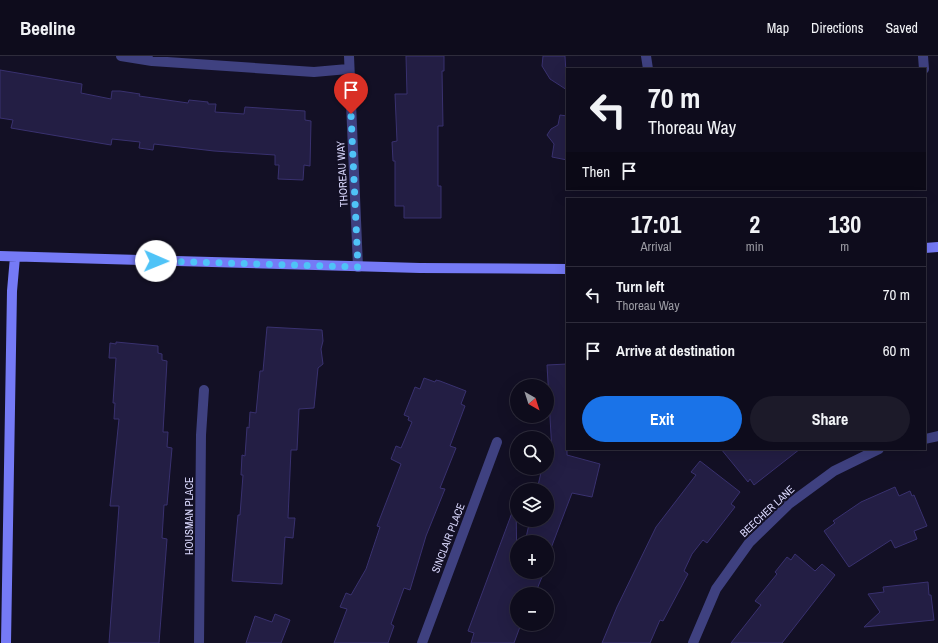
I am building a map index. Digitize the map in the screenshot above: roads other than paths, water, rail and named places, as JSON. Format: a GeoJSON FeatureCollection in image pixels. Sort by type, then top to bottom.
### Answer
{"type":"FeatureCollection","features":[{"type":"Feature","properties":{"kind":"main road"},"geometry":{"type":"LineString","coordinates":[[926,248],[938,247]]}},
{"type":"Feature","properties":{"kind":"main road"},"geometry":{"type":"LineString","coordinates":[[0,256],[358,267],[566,269]]}},
{"type":"Feature","properties":{"kind":"main road"},"geometry":{"type":"LineString","coordinates":[[6,643],[12,291],[15,257]]}},
{"type":"Feature","properties":{"kind":"street"},"geometry":{"type":"LineString","coordinates":[[122,56],[152,61],[314,72],[348,69]]}},
{"type":"Feature","properties":{"kind":"street","name":"THOREAU WAY"},"geometry":{"type":"LineString","coordinates":[[349,56],[348,69],[358,267]]}},
{"type":"Feature","properties":{"kind":"street"},"geometry":{"type":"LineString","coordinates":[[646,56],[648,68]]}},
{"type":"Feature","properties":{"kind":"street"},"geometry":{"type":"LineString","coordinates":[[923,56],[924,68]]}},
{"type":"Feature","properties":{"kind":"street","name":"HOUSMAN PLACE"},"geometry":{"type":"LineString","coordinates":[[199,643],[200,435],[204,390]]}},
{"type":"Feature","properties":{"kind":"street"},"geometry":{"type":"LineString","coordinates":[[926,439],[938,436]]}},
{"type":"Feature","properties":{"kind":"street","name":"SINCLAIR PLACE"},"geometry":{"type":"LineString","coordinates":[[422,643],[498,442]]}},
{"type":"Feature","properties":{"kind":"street","name":"BEECHER LANE"},"geometry":{"type":"LineString","coordinates":[[692,643],[716,589],[749,543],[789,504],[834,471],[877,450]]}}]}
